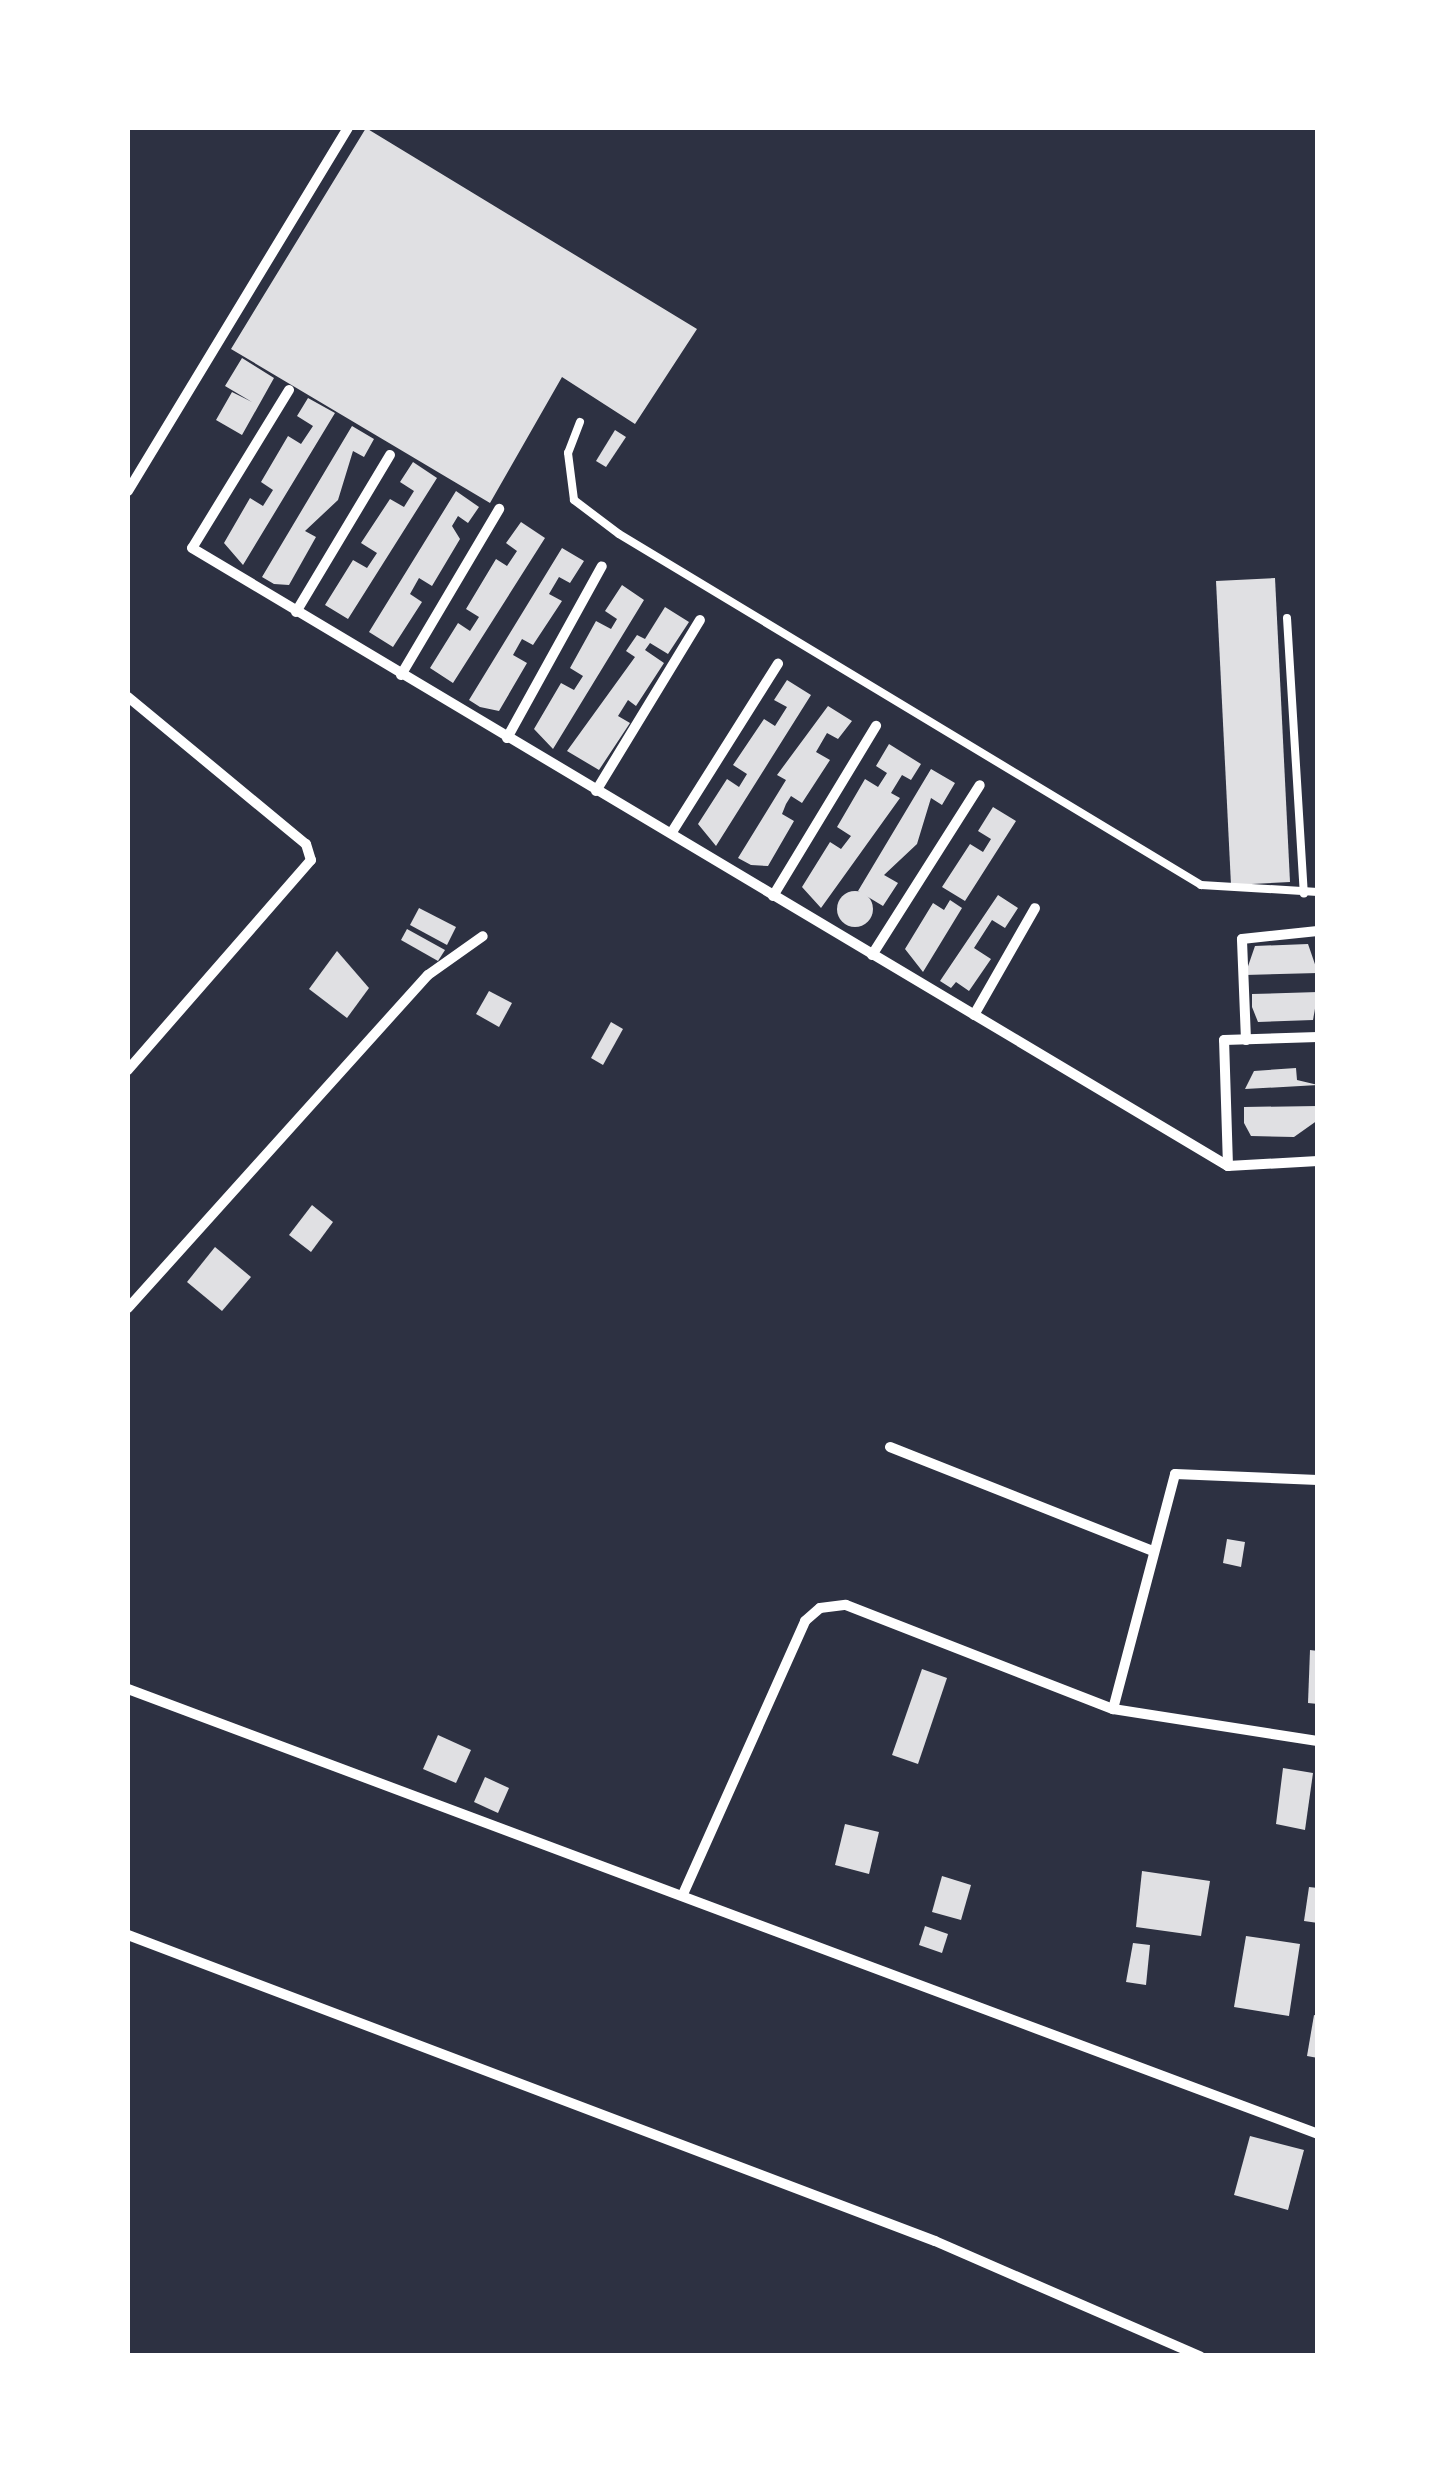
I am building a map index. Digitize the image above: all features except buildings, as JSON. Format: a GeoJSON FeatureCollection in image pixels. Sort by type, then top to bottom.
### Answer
{"type":"FeatureCollection","features":[{"type":"Feature","properties":{"kind":"street"},"geometry":{"type":"LineString","coordinates":[[128,491],[348,128]]}},
{"type":"Feature","properties":{"kind":"street"},"geometry":{"type":"LineString","coordinates":[[289,390],[192,548],[1228,1166],[1318,1161]]}},
{"type":"Feature","properties":{"kind":"street"},"geometry":{"type":"LineString","coordinates":[[296,612],[390,455]]}},
{"type":"Feature","properties":{"kind":"street"},"geometry":{"type":"LineString","coordinates":[[401,674],[499,509]]}},
{"type":"Feature","properties":{"kind":"street"},"geometry":{"type":"LineString","coordinates":[[507,738],[602,566]]}},
{"type":"Feature","properties":{"kind":"street"},"geometry":{"type":"LineString","coordinates":[[596,791],[700,620]]}},
{"type":"Feature","properties":{"kind":"street"},"geometry":{"type":"LineString","coordinates":[[672,832],[778,664]]}},
{"type":"Feature","properties":{"kind":"street"},"geometry":{"type":"LineString","coordinates":[[128,697],[306,844],[311,860],[128,1070]]}},
{"type":"Feature","properties":{"kind":"street"},"geometry":{"type":"LineString","coordinates":[[773,896],[876,726]]}},
{"type":"Feature","properties":{"kind":"street"},"geometry":{"type":"LineString","coordinates":[[872,954],[980,785]]}},
{"type":"Feature","properties":{"kind":"street"},"geometry":{"type":"LineString","coordinates":[[974,1015],[1035,908]]}},
{"type":"Feature","properties":{"kind":"street"},"geometry":{"type":"LineString","coordinates":[[1246,1040],[1242,939],[1318,931]]}},
{"type":"Feature","properties":{"kind":"street"},"geometry":{"type":"LineString","coordinates":[[128,1308],[428,975],[483,936]]}},
{"type":"Feature","properties":{"kind":"street"},"geometry":{"type":"LineString","coordinates":[[1228,1166],[1224,1040],[1318,1037]]}},
{"type":"Feature","properties":{"kind":"street"},"geometry":{"type":"LineString","coordinates":[[890,1448],[1153,1551]]}},
{"type":"Feature","properties":{"kind":"street"},"geometry":{"type":"LineString","coordinates":[[1113,1709],[1175,1474],[1318,1480]]}},
{"type":"Feature","properties":{"kind":"street"},"geometry":{"type":"LineString","coordinates":[[684,1892],[805,1620],[820,1608],[846,1604],[1113,1709],[1318,1741]]}},
{"type":"Feature","properties":{"kind":"street"},"geometry":{"type":"LineString","coordinates":[[128,1689],[684,1892],[1318,2134]]}},
{"type":"Feature","properties":{"kind":"street"},"geometry":{"type":"LineString","coordinates":[[128,1936],[935,2241],[1200,2356]]}},
{"type":"Feature","properties":{"kind":"lane"},"geometry":{"type":"LineString","coordinates":[[580,422],[568,453],[574,500],[618,534],[1201,885],[1318,892]]}},
{"type":"Feature","properties":{"kind":"lane"},"geometry":{"type":"LineString","coordinates":[[1287,618],[1304,893]]}}]}
